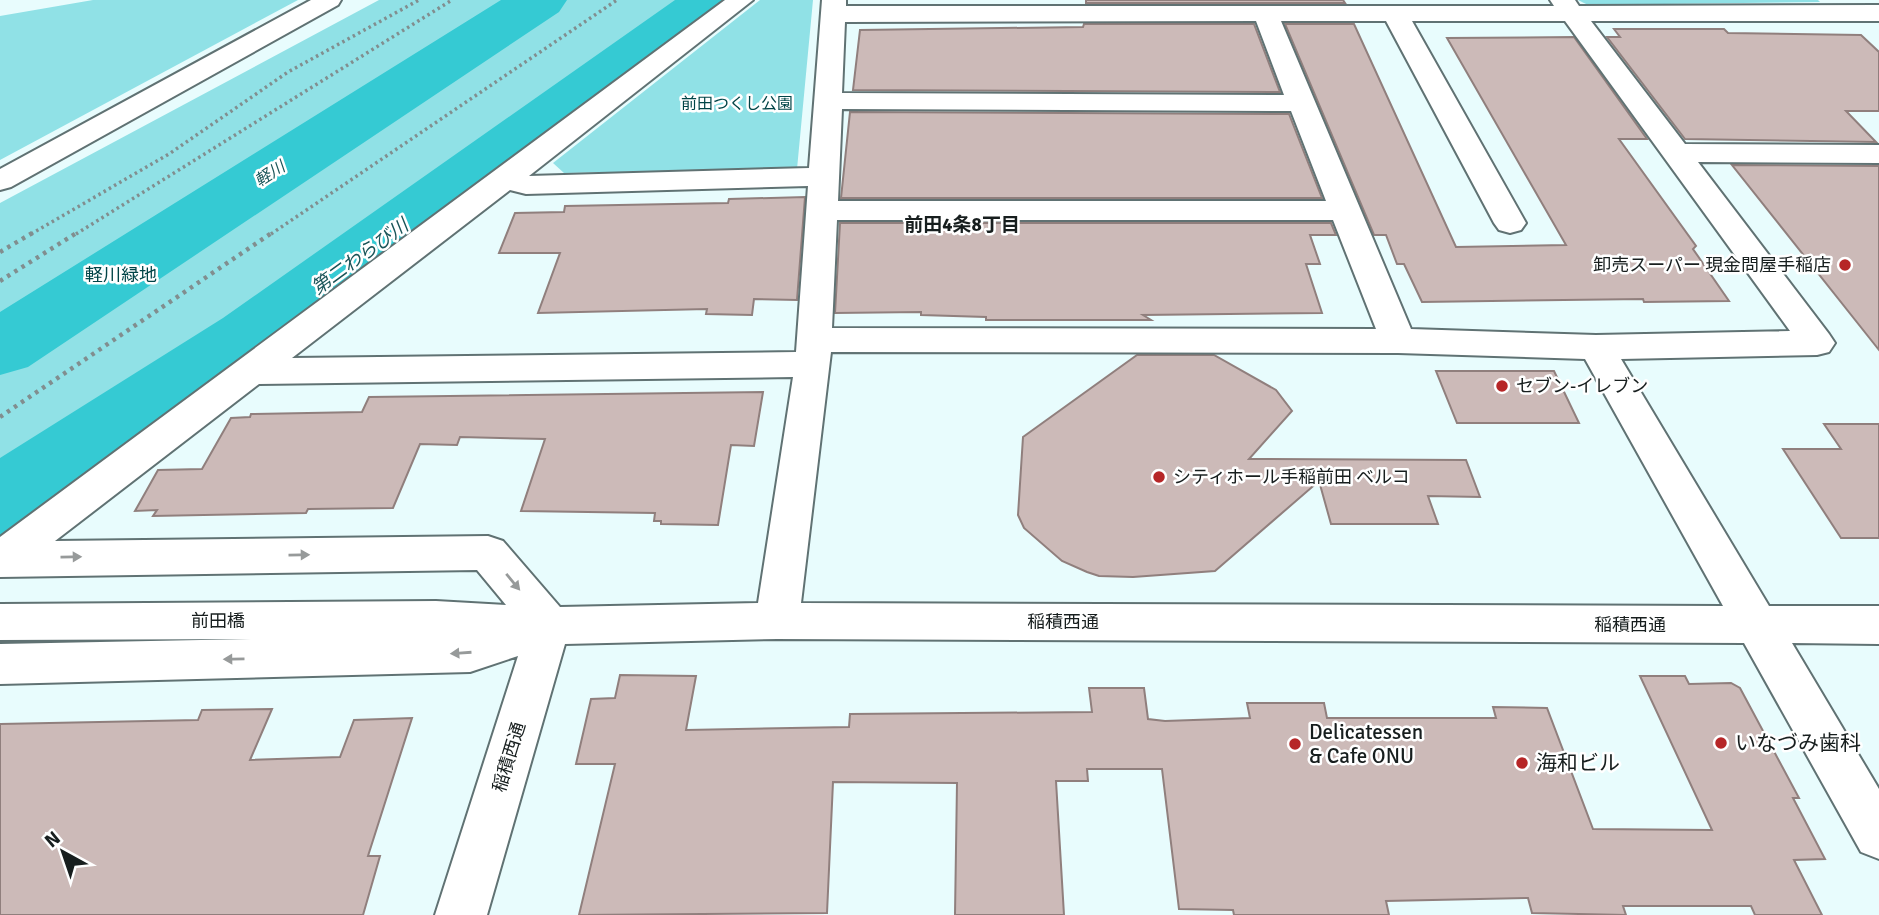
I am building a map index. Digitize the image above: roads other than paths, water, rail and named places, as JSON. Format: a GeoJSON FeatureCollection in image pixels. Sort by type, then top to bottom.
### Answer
{"type":"FeatureCollection","features":[{"type":"Feature","properties":{"kind":"street"},"geometry":{"type":"LineString","coordinates":[[0,181],[329,0]]}},
{"type":"Feature","properties":{"kind":"street"},"geometry":{"type":"LineString","coordinates":[[1,559],[741,0]]}},
{"type":"Feature","properties":{"kind":"street"},"geometry":{"type":"LineString","coordinates":[[777,621],[814,352],[833,7],[1212,6],[1265,13],[1566,6],[1879,13]]}},
{"type":"Feature","properties":{"kind":"street"},"geometry":{"type":"LineString","coordinates":[[250,371],[814,352],[1398,341],[1596,347],[1817,343],[1566,6]]}},
{"type":"Feature","properties":{"kind":"street"},"geometry":{"type":"LineString","coordinates":[[1394,12],[1510,223]]}},
{"type":"Feature","properties":{"kind":"street"},"geometry":{"type":"LineString","coordinates":[[1265,13],[1398,341]]}},
{"type":"Feature","properties":{"kind":"street"},"geometry":{"type":"LineString","coordinates":[[828,101],[1301,103]]}},
{"type":"Feature","properties":{"kind":"street"},"geometry":{"type":"LineString","coordinates":[[1676,153],[1879,154]]}},
{"type":"Feature","properties":{"kind":"street"},"geometry":{"type":"LineString","coordinates":[[505,179],[526,185],[1345,211]]}},
{"type":"Feature","properties":{"kind":"street"},"geometry":{"type":"LineString","coordinates":[[1596,347],[1879,835]]}},
{"type":"Feature","properties":{"kind":"street"},"geometry":{"type":"LineString","coordinates":[[0,664],[470,653],[549,626],[488,553],[1,559]]}},
{"type":"Feature","properties":{"kind":"street","name":"前田橋"},"geometry":{"type":"LineString","coordinates":[[0,622],[436,619],[549,626]]}},
{"type":"Feature","properties":{"kind":"street","name":"稲積西通"},"geometry":{"type":"LineString","coordinates":[[461,915],[549,626],[777,621],[1879,625]]}},
{"type":"Feature","properties":{"kind":"waterway","name":"軽川"},"geometry":{"type":"LineString","coordinates":[[0,348],[539,0]]}},
{"type":"Feature","properties":{"kind":"waterway","name":"第二わらび川"},"geometry":{"type":"LineString","coordinates":[[0,502],[250,337],[711,0]]}},
{"type":"Feature","properties":{"kind":"place","name":"卸売スーパー 現金問屋手稲店"},"geometry":{"type":"Point","coordinates":[1845,265]}},
{"type":"Feature","properties":{"kind":"place","name":"セブン-イレブン"},"geometry":{"type":"Point","coordinates":[1502,386]}},
{"type":"Feature","properties":{"kind":"place","name":"シティホール手稲前田 ベルコ"},"geometry":{"type":"Point","coordinates":[1159,477]}},
{"type":"Feature","properties":{"kind":"place","name":"いなづみ歯科"},"geometry":{"type":"Point","coordinates":[1721,743]}},
{"type":"Feature","properties":{"kind":"place","name":"Delicatessen & Cafe ONU"},"geometry":{"type":"Point","coordinates":[1295,744]}},
{"type":"Feature","properties":{"kind":"place","name":"海和ビル"},"geometry":{"type":"Point","coordinates":[1522,763]}},
{"type":"Feature","properties":{"kind":"district","name":"前田4条8丁目"},"geometry":{"type":"Point","coordinates":[962,225]}},
{"type":"Feature","properties":{"kind":"park label","name":"前田つくし公園"},"geometry":{"type":"Point","coordinates":[737,104]}},
{"type":"Feature","properties":{"kind":"park label","name":"軽川緑地"},"geometry":{"type":"Point","coordinates":[121,275]}}]}
